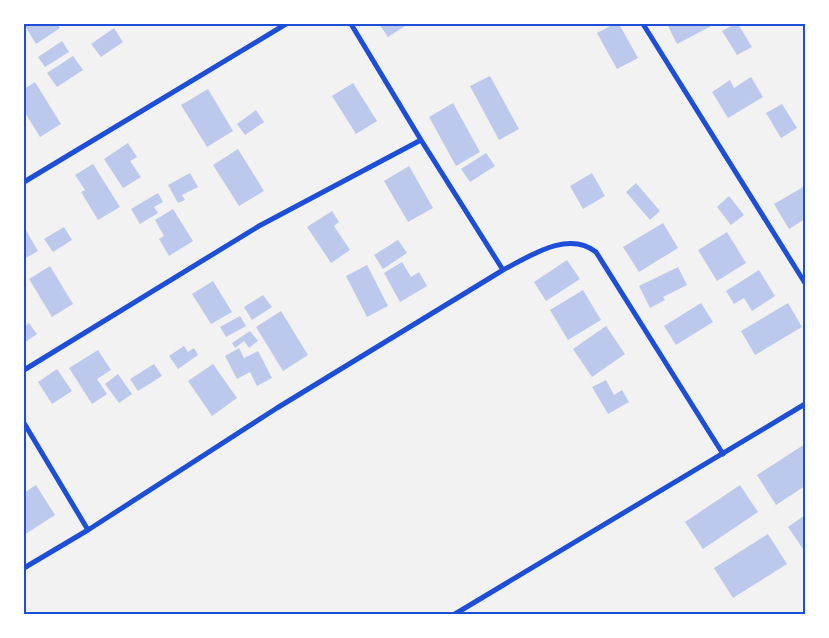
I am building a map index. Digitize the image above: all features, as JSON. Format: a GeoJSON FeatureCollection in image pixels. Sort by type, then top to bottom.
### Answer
{"type":"FeatureCollection","features":[{"type":"Feature","properties":{"kind":"street"},"geometry":{"type":"LineString","coordinates":[[24,182],[286,24]]}},
{"type":"Feature","properties":{"kind":"street"},"geometry":{"type":"LineString","coordinates":[[351,24],[503,270]]}},
{"type":"Feature","properties":{"kind":"street"},"geometry":{"type":"LineString","coordinates":[[643,24],[805,283]]}},
{"type":"Feature","properties":{"kind":"street"},"geometry":{"type":"LineString","coordinates":[[24,370],[259,226],[421,140]]}},
{"type":"Feature","properties":{"kind":"street"},"geometry":{"type":"LineString","coordinates":[[24,568],[88,530],[277,408],[503,270],[535,253],[569,243],[581,243],[596,252],[723,454]]}},
{"type":"Feature","properties":{"kind":"street"},"geometry":{"type":"LineString","coordinates":[[455,614],[805,404]]}},
{"type":"Feature","properties":{"kind":"street"},"geometry":{"type":"LineString","coordinates":[[24,423],[88,530]]}},
{"type":"Feature","properties":{"kind":"building"},"geometry":{"type":"Polygon","coordinates":[[[24,24],[57,24],[60,28],[36,44],[24,24]]]}},
{"type":"Feature","properties":{"kind":"building"},"geometry":{"type":"Polygon","coordinates":[[[379,24],[408,24],[388,37],[379,24]]]}},
{"type":"Feature","properties":{"kind":"building"},"geometry":{"type":"Polygon","coordinates":[[[614,24],[619,24],[638,58],[617,69],[597,33],[614,24]]]}},
{"type":"Feature","properties":{"kind":"building"},"geometry":{"type":"Polygon","coordinates":[[[667,24],[715,24],[677,44],[667,24]]]}},
{"type":"Feature","properties":{"kind":"building"},"geometry":{"type":"Polygon","coordinates":[[[738,24],[752,47],[737,55],[722,31],[738,24]]]}},
{"type":"Feature","properties":{"kind":"building"},"geometry":{"type":"Polygon","coordinates":[[[114,28],[123,42],[101,57],[91,44],[114,28]]]}},
{"type":"Feature","properties":{"kind":"building"},"geometry":{"type":"Polygon","coordinates":[[[62,41],[69,52],[45,67],[38,57],[62,41]]]}},
{"type":"Feature","properties":{"kind":"building"},"geometry":{"type":"Polygon","coordinates":[[[73,56],[83,70],[57,87],[47,73],[73,56]]]}},
{"type":"Feature","properties":{"kind":"building"},"geometry":{"type":"Polygon","coordinates":[[[490,76],[519,129],[499,140],[470,86],[490,76]]]}},
{"type":"Feature","properties":{"kind":"building"},"geometry":{"type":"Polygon","coordinates":[[[751,77],[763,97],[728,118],[712,92],[730,80],[734,88],[751,77]]]}},
{"type":"Feature","properties":{"kind":"building"},"geometry":{"type":"Polygon","coordinates":[[[35,82],[61,124],[40,137],[24,111],[24,89],[35,82]]]}},
{"type":"Feature","properties":{"kind":"building"},"geometry":{"type":"Polygon","coordinates":[[[353,83],[377,121],[356,134],[332,96],[353,83]]]}},
{"type":"Feature","properties":{"kind":"building"},"geometry":{"type":"Polygon","coordinates":[[[208,89],[233,131],[207,147],[181,105],[208,89]]]}},
{"type":"Feature","properties":{"kind":"building"},"geometry":{"type":"Polygon","coordinates":[[[453,103],[480,152],[456,166],[429,117],[453,103]]]}},
{"type":"Feature","properties":{"kind":"building"},"geometry":{"type":"Polygon","coordinates":[[[782,104],[797,128],[781,138],[766,113],[782,104]]]}},
{"type":"Feature","properties":{"kind":"building"},"geometry":{"type":"Polygon","coordinates":[[[256,110],[264,122],[245,135],[237,124],[256,110]]]}},
{"type":"Feature","properties":{"kind":"building"},"geometry":{"type":"Polygon","coordinates":[[[128,143],[137,157],[130,161],[141,177],[123,188],[104,159],[128,143]]]}},
{"type":"Feature","properties":{"kind":"building"},"geometry":{"type":"Polygon","coordinates":[[[238,149],[264,191],[239,206],[213,165],[238,149]]]}},
{"type":"Feature","properties":{"kind":"building"},"geometry":{"type":"Polygon","coordinates":[[[486,153],[495,166],[470,182],[461,169],[486,153]]]}},
{"type":"Feature","properties":{"kind":"building"},"geometry":{"type":"Polygon","coordinates":[[[93,164],[120,207],[98,220],[81,192],[85,190],[75,175],[93,164]]]}},
{"type":"Feature","properties":{"kind":"building"},"geometry":{"type":"Polygon","coordinates":[[[409,166],[433,208],[408,222],[384,181],[409,166]]]}},
{"type":"Feature","properties":{"kind":"building"},"geometry":{"type":"Polygon","coordinates":[[[190,173],[198,187],[182,195],[185,200],[178,203],[168,185],[190,173]]]}},
{"type":"Feature","properties":{"kind":"building"},"geometry":{"type":"Polygon","coordinates":[[[592,173],[605,196],[583,209],[570,186],[592,173]]]}},
{"type":"Feature","properties":{"kind":"building"},"geometry":{"type":"Polygon","coordinates":[[[636,183],[660,211],[650,220],[626,192],[636,183]]]}},
{"type":"Feature","properties":{"kind":"building"},"geometry":{"type":"Polygon","coordinates":[[[805,186],[805,219],[789,229],[774,204],[805,186]]]}},
{"type":"Feature","properties":{"kind":"building"},"geometry":{"type":"Polygon","coordinates":[[[158,193],[163,202],[154,207],[158,213],[140,224],[131,209],[158,193]]]}},
{"type":"Feature","properties":{"kind":"building"},"geometry":{"type":"Polygon","coordinates":[[[729,196],[744,215],[731,225],[717,207],[729,196]]]}},
{"type":"Feature","properties":{"kind":"building"},"geometry":{"type":"Polygon","coordinates":[[[173,209],[193,241],[169,256],[159,239],[164,236],[155,220],[173,209]]]}},
{"type":"Feature","properties":{"kind":"building"},"geometry":{"type":"Polygon","coordinates":[[[332,211],[339,222],[334,226],[350,250],[331,263],[307,227],[332,211]]]}},
{"type":"Feature","properties":{"kind":"building"},"geometry":{"type":"Polygon","coordinates":[[[663,223],[678,248],[639,272],[623,247],[663,223]]]}},
{"type":"Feature","properties":{"kind":"building"},"geometry":{"type":"Polygon","coordinates":[[[24,227],[38,251],[24,259],[24,227]]]}},
{"type":"Feature","properties":{"kind":"building"},"geometry":{"type":"Polygon","coordinates":[[[64,227],[72,240],[53,252],[44,239],[64,227]]]}},
{"type":"Feature","properties":{"kind":"building"},"geometry":{"type":"Polygon","coordinates":[[[727,232],[746,263],[717,281],[698,250],[727,232]]]}},
{"type":"Feature","properties":{"kind":"building"},"geometry":{"type":"Polygon","coordinates":[[[398,240],[407,253],[383,269],[374,255],[398,240]]]}},
{"type":"Feature","properties":{"kind":"building"},"geometry":{"type":"Polygon","coordinates":[[[567,260],[580,279],[546,301],[534,282],[567,260]]]}},
{"type":"Feature","properties":{"kind":"building"},"geometry":{"type":"Polygon","coordinates":[[[402,262],[411,277],[419,272],[427,286],[400,302],[384,273],[402,262]]]}},
{"type":"Feature","properties":{"kind":"building"},"geometry":{"type":"Polygon","coordinates":[[[367,265],[388,306],[367,317],[346,276],[367,265]]]}},
{"type":"Feature","properties":{"kind":"building"},"geometry":{"type":"Polygon","coordinates":[[[50,266],[73,304],[52,317],[29,279],[50,266]]]}},
{"type":"Feature","properties":{"kind":"building"},"geometry":{"type":"Polygon","coordinates":[[[678,267],[687,285],[663,297],[665,300],[650,308],[639,286],[678,267]]]}},
{"type":"Feature","properties":{"kind":"building"},"geometry":{"type":"Polygon","coordinates":[[[759,270],[775,296],[752,311],[744,298],[734,304],[726,291],[759,270]]]}},
{"type":"Feature","properties":{"kind":"building"},"geometry":{"type":"Polygon","coordinates":[[[213,281],[232,312],[211,324],[192,294],[213,281]]]}},
{"type":"Feature","properties":{"kind":"building"},"geometry":{"type":"Polygon","coordinates":[[[583,290],[601,320],[568,340],[550,310],[583,290]]]}},
{"type":"Feature","properties":{"kind":"building"},"geometry":{"type":"Polygon","coordinates":[[[263,295],[272,307],[252,320],[244,307],[263,295]]]}},
{"type":"Feature","properties":{"kind":"building"},"geometry":{"type":"Polygon","coordinates":[[[701,303],[713,322],[676,345],[664,326],[701,303]]]}},
{"type":"Feature","properties":{"kind":"building"},"geometry":{"type":"Polygon","coordinates":[[[788,303],[802,327],[755,355],[741,331],[788,303]]]}},
{"type":"Feature","properties":{"kind":"building"},"geometry":{"type":"Polygon","coordinates":[[[281,311],[308,355],[283,371],[256,327],[281,311]]]}},
{"type":"Feature","properties":{"kind":"building"},"geometry":{"type":"Polygon","coordinates":[[[240,316],[246,326],[226,337],[220,327],[240,316]]]}},
{"type":"Feature","properties":{"kind":"building"},"geometry":{"type":"Polygon","coordinates":[[[29,323],[37,334],[24,343],[24,327],[29,323]]]}},
{"type":"Feature","properties":{"kind":"building"},"geometry":{"type":"Polygon","coordinates":[[[606,326],[625,354],[592,377],[573,349],[606,326]]]}},
{"type":"Feature","properties":{"kind":"building"},"geometry":{"type":"Polygon","coordinates":[[[250,331],[258,341],[249,348],[244,341],[235,348],[232,343],[250,331]]]}},
{"type":"Feature","properties":{"kind":"building"},"geometry":{"type":"Polygon","coordinates":[[[184,346],[188,352],[194,348],[198,355],[178,369],[169,356],[184,346]]]}},
{"type":"Feature","properties":{"kind":"building"},"geometry":{"type":"Polygon","coordinates":[[[239,348],[244,358],[258,351],[272,378],[257,386],[250,372],[237,379],[225,356],[239,348]]]}},
{"type":"Feature","properties":{"kind":"building"},"geometry":{"type":"Polygon","coordinates":[[[98,350],[111,370],[97,379],[107,394],[92,404],[69,368],[98,350]]]}},
{"type":"Feature","properties":{"kind":"building"},"geometry":{"type":"Polygon","coordinates":[[[154,364],[162,376],[138,391],[130,379],[154,364]]]}},
{"type":"Feature","properties":{"kind":"building"},"geometry":{"type":"Polygon","coordinates":[[[213,364],[237,398],[212,416],[188,381],[213,364]]]}},
{"type":"Feature","properties":{"kind":"building"},"geometry":{"type":"Polygon","coordinates":[[[57,369],[72,391],[52,404],[38,382],[57,369]]]}},
{"type":"Feature","properties":{"kind":"building"},"geometry":{"type":"Polygon","coordinates":[[[118,374],[132,394],[119,403],[105,384],[118,374]]]}},
{"type":"Feature","properties":{"kind":"building"},"geometry":{"type":"Polygon","coordinates":[[[606,380],[614,395],[622,390],[629,402],[608,414],[592,387],[606,380]]]}},
{"type":"Feature","properties":{"kind":"building"},"geometry":{"type":"Polygon","coordinates":[[[805,444],[805,486],[776,505],[757,475],[805,444]]]}},
{"type":"Feature","properties":{"kind":"building"},"geometry":{"type":"Polygon","coordinates":[[[36,485],[55,515],[24,535],[24,493],[36,485]]]}},
{"type":"Feature","properties":{"kind":"building"},"geometry":{"type":"Polygon","coordinates":[[[740,485],[758,512],[703,549],[685,522],[740,485]]]}},
{"type":"Feature","properties":{"kind":"building"},"geometry":{"type":"Polygon","coordinates":[[[805,515],[805,552],[788,527],[805,515]]]}},
{"type":"Feature","properties":{"kind":"building"},"geometry":{"type":"Polygon","coordinates":[[[768,534],[787,564],[733,598],[714,568],[768,534]]]}}]}
